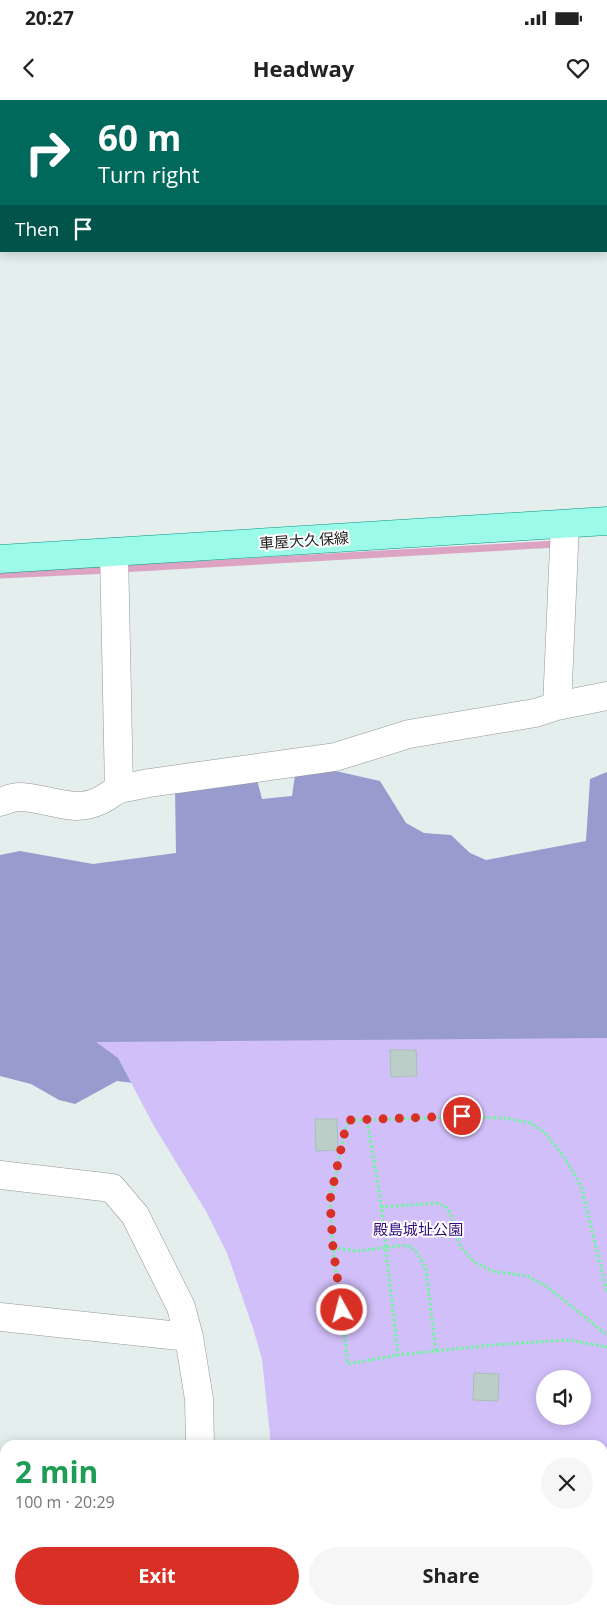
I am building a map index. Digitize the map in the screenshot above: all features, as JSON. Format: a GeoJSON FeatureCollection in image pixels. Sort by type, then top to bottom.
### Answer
{"type":"FeatureCollection","features":[{"type":"Feature","properties":{"kind":"main road","name":"車屋大久保線"},"geometry":{"type":"LineString","coordinates":[[0,558],[114,565],[607,521]]}},
{"type":"Feature","properties":{"kind":"street"},"geometry":{"type":"LineString","coordinates":[[557,706],[565,524]]}},
{"type":"Feature","properties":{"kind":"street"},"geometry":{"type":"LineString","coordinates":[[114,565],[119,789]]}},
{"type":"Feature","properties":{"kind":"street"},"geometry":{"type":"LineString","coordinates":[[0,802],[16,797],[26,797],[60,805],[81,806],[98,802],[119,789],[149,783],[335,757],[409,734],[536,713],[557,706],[607,696]]}},
{"type":"Feature","properties":{"kind":"street"},"geometry":{"type":"LineString","coordinates":[[0,1175],[112,1188],[135,1215],[180,1306],[189,1337],[199,1399],[200,1440]]}},
{"type":"Feature","properties":{"kind":"street"},"geometry":{"type":"LineString","coordinates":[[0,1317],[189,1337]]}},
{"type":"Feature","properties":{"kind":"path"},"geometry":{"type":"LineString","coordinates":[[607,1291],[580,1186],[560,1152],[545,1133],[532,1123],[505,1118],[462,1116],[350,1120],[346,1126],[330,1200],[333,1248],[348,1364],[398,1355],[568,1340],[607,1347]]}},
{"type":"Feature","properties":{"kind":"path"},"geometry":{"type":"LineString","coordinates":[[367,1120],[381,1207],[398,1355]]}},
{"type":"Feature","properties":{"kind":"path"},"geometry":{"type":"LineString","coordinates":[[381,1207],[438,1203],[446,1207],[451,1216],[460,1246],[473,1261],[492,1271],[527,1276],[546,1286],[607,1335]]}},
{"type":"Feature","properties":{"kind":"path"},"geometry":{"type":"LineString","coordinates":[[333,1248],[358,1251],[406,1245],[414,1250],[422,1260],[426,1270],[436,1351]]}},
{"type":"Feature","properties":{"kind":"green space"},"geometry":{"type":"Polygon","coordinates":[[[296,768],[331,770],[380,781],[406,823],[424,833],[451,835],[470,853],[486,860],[586,841],[590,779],[607,772],[607,1121],[583,1357],[586,1370],[536,1370],[536,1425],[591,1425],[591,1394],[601,1440],[408,1440],[133,1083],[117,1081],[75,1104],[59,1100],[31,1084],[0,1076],[0,855],[20,851],[93,864],[176,853],[175,788],[257,780],[262,799],[292,796],[296,768]]]}},
{"type":"Feature","properties":{"kind":"green space","name":"殿島城址公園"},"geometry":{"type":"Polygon","coordinates":[[[607,1038],[607,1440],[270,1440],[262,1359],[227,1253],[207,1213],[154,1126],[118,1058],[96,1042],[607,1038]]]}},
{"type":"Feature","properties":{"kind":"building"},"geometry":{"type":"Polygon","coordinates":[[[390,1050],[416,1050],[417,1076],[391,1077],[390,1050]]]}},
{"type":"Feature","properties":{"kind":"building"},"geometry":{"type":"Polygon","coordinates":[[[315,1119],[337,1119],[338,1150],[316,1151],[315,1119]]]}},
{"type":"Feature","properties":{"kind":"building"},"geometry":{"type":"Polygon","coordinates":[[[474,1373],[499,1374],[498,1401],[473,1400],[474,1373]]]}},
{"type":"Feature","properties":{"kind":"waterway"},"geometry":{"type":"LineString","coordinates":[[120,569],[556,544]]}},
{"type":"Feature","properties":{"kind":"waterway"},"geometry":{"type":"LineString","coordinates":[[0,575],[109,570]]}},
{"type":"Feature","properties":{"kind":"route"},"geometry":{"type":"LineString","coordinates":[[342,1310],[333,1248],[330,1200],[346,1126],[350,1120],[462,1116]]}}]}
